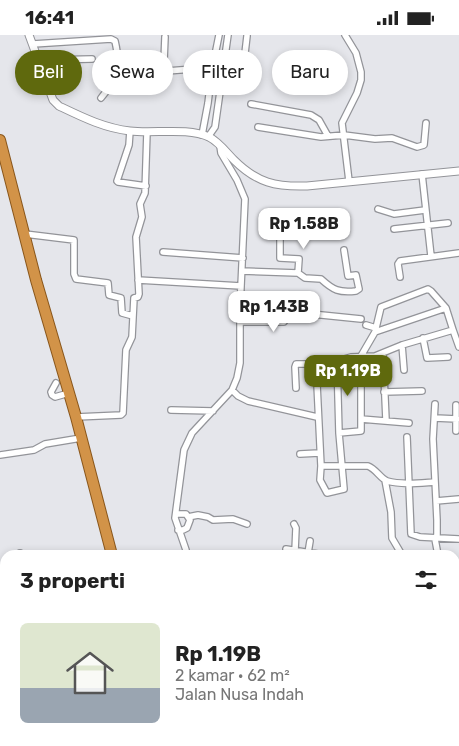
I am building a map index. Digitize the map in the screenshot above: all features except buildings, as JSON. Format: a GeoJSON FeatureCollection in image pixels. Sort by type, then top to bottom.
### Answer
{"type":"FeatureCollection","features":[{"type":"Feature","properties":{"kind":"highway"},"geometry":{"type":"LineString","coordinates":[[0,144],[76,417],[111,550]]}},
{"type":"Feature","properties":{"kind":"street"},"geometry":{"type":"LineString","coordinates":[[29,35],[35,50]]}},
{"type":"Feature","properties":{"kind":"street"},"geometry":{"type":"LineString","coordinates":[[216,50],[219,35]]}},
{"type":"Feature","properties":{"kind":"street"},"geometry":{"type":"LineString","coordinates":[[226,50],[228,35]]}},
{"type":"Feature","properties":{"kind":"street"},"geometry":{"type":"LineString","coordinates":[[345,35],[358,60],[361,80],[342,123],[349,181]]}},
{"type":"Feature","properties":{"kind":"street"},"geometry":{"type":"LineString","coordinates":[[350,42],[353,35]]}},
{"type":"Feature","properties":{"kind":"street"},"geometry":{"type":"LineString","coordinates":[[165,50],[166,37]]}},
{"type":"Feature","properties":{"kind":"street"},"geometry":{"type":"LineString","coordinates":[[245,50],[247,37]]}},
{"type":"Feature","properties":{"kind":"street"},"geometry":{"type":"LineString","coordinates":[[33,44],[111,39],[115,41],[118,60],[117,71],[114,83],[101,98]]}},
{"type":"Feature","properties":{"kind":"street"},"geometry":{"type":"LineString","coordinates":[[82,59],[92,59]]}},
{"type":"Feature","properties":{"kind":"street"},"geometry":{"type":"LineString","coordinates":[[51,95],[58,106],[106,127],[130,131],[191,133],[205,136],[220,146],[243,169],[265,182],[285,186],[459,171]]}},
{"type":"Feature","properties":{"kind":"street"},"geometry":{"type":"LineString","coordinates":[[205,136],[209,95]]}},
{"type":"Feature","properties":{"kind":"street"},"geometry":{"type":"LineString","coordinates":[[205,136],[215,127],[220,95]]}},
{"type":"Feature","properties":{"kind":"street"},"geometry":{"type":"LineString","coordinates":[[251,104],[312,115],[319,119],[328,136]]}},
{"type":"Feature","properties":{"kind":"street"},"geometry":{"type":"LineString","coordinates":[[258,127],[300,134],[344,135],[375,139],[392,138],[422,147],[425,141],[426,123]]}},
{"type":"Feature","properties":{"kind":"street"},"geometry":{"type":"LineString","coordinates":[[130,131],[129,145],[117,181],[146,186]]}},
{"type":"Feature","properties":{"kind":"street"},"geometry":{"type":"LineString","coordinates":[[24,234],[74,240],[74,275],[76,279],[106,282],[109,285],[109,295],[121,298],[138,297],[136,237],[142,217],[140,204],[146,186],[147,132]]}},
{"type":"Feature","properties":{"kind":"street"},"geometry":{"type":"LineString","coordinates":[[185,550],[175,518],[184,449],[187,441],[232,389],[237,378],[240,363],[245,199],[237,180],[221,153],[220,146]]}},
{"type":"Feature","properties":{"kind":"street"},"geometry":{"type":"LineString","coordinates":[[422,174],[431,256]]}},
{"type":"Feature","properties":{"kind":"street"},"geometry":{"type":"LineString","coordinates":[[378,209],[394,214],[426,210]]}},
{"type":"Feature","properties":{"kind":"street"},"geometry":{"type":"LineString","coordinates":[[394,229],[448,223]]}},
{"type":"Feature","properties":{"kind":"street"},"geometry":{"type":"LineString","coordinates":[[280,236],[280,258],[299,259],[298,273]]}},
{"type":"Feature","properties":{"kind":"street"},"geometry":{"type":"LineString","coordinates":[[242,271],[298,273],[305,278],[321,279],[329,287],[336,290],[356,291],[358,289],[356,275],[348,276],[344,250]]}},
{"type":"Feature","properties":{"kind":"street"},"geometry":{"type":"LineString","coordinates":[[163,252],[243,258]]}},
{"type":"Feature","properties":{"kind":"street"},"geometry":{"type":"LineString","coordinates":[[400,277],[398,263],[400,261],[459,253]]}},
{"type":"Feature","properties":{"kind":"street"},"geometry":{"type":"LineString","coordinates":[[138,280],[241,286]]}},
{"type":"Feature","properties":{"kind":"street"},"geometry":{"type":"LineString","coordinates":[[339,433],[359,432],[361,419],[361,356],[381,307],[426,289],[431,291],[446,308],[459,347]]}},
{"type":"Feature","properties":{"kind":"street"},"geometry":{"type":"LineString","coordinates":[[121,298],[122,313],[133,316]]}},
{"type":"Feature","properties":{"kind":"street"},"geometry":{"type":"LineString","coordinates":[[76,417],[122,414],[126,350],[132,337],[134,298]]}},
{"type":"Feature","properties":{"kind":"street"},"geometry":{"type":"LineString","coordinates":[[372,328],[446,308]]}},
{"type":"Feature","properties":{"kind":"street"},"geometry":{"type":"LineString","coordinates":[[240,323],[284,322],[289,313],[292,312],[361,319]]}},
{"type":"Feature","properties":{"kind":"street"},"geometry":{"type":"LineString","coordinates":[[296,388],[294,367],[296,364],[316,364],[361,356],[373,357],[402,345],[453,330]]}},
{"type":"Feature","properties":{"kind":"street"},"geometry":{"type":"LineString","coordinates":[[423,338],[427,359],[448,357]]}},
{"type":"Feature","properties":{"kind":"street"},"geometry":{"type":"LineString","coordinates":[[402,345],[404,370]]}},
{"type":"Feature","properties":{"kind":"street"},"geometry":{"type":"LineString","coordinates":[[383,353],[386,420]]}},
{"type":"Feature","properties":{"kind":"street"},"geometry":{"type":"LineString","coordinates":[[316,364],[320,480],[325,492],[330,493],[344,489],[339,433],[337,361]]}},
{"type":"Feature","properties":{"kind":"street"},"geometry":{"type":"LineString","coordinates":[[56,383],[51,392],[52,395],[55,397],[69,393]]}},
{"type":"Feature","properties":{"kind":"street"},"geometry":{"type":"LineString","coordinates":[[232,389],[242,399],[248,401],[317,417]]}},
{"type":"Feature","properties":{"kind":"street"},"geometry":{"type":"LineString","coordinates":[[384,392],[422,391]]}},
{"type":"Feature","properties":{"kind":"street"},"geometry":{"type":"LineString","coordinates":[[435,404],[433,439],[437,550]]}},
{"type":"Feature","properties":{"kind":"street"},"geometry":{"type":"LineString","coordinates":[[456,405],[456,431]]}},
{"type":"Feature","properties":{"kind":"street"},"geometry":{"type":"LineString","coordinates":[[171,409],[213,411]]}},
{"type":"Feature","properties":{"kind":"street"},"geometry":{"type":"LineString","coordinates":[[435,418],[457,419]]}},
{"type":"Feature","properties":{"kind":"street"},"geometry":{"type":"LineString","coordinates":[[361,419],[409,423]]}},
{"type":"Feature","properties":{"kind":"street"},"geometry":{"type":"LineString","coordinates":[[406,437],[410,484],[410,534],[436,539],[459,539]]}},
{"type":"Feature","properties":{"kind":"street"},"geometry":{"type":"LineString","coordinates":[[0,455],[34,450],[45,444],[81,438]]}},
{"type":"Feature","properties":{"kind":"street"},"geometry":{"type":"LineString","coordinates":[[300,454],[319,453]]}},
{"type":"Feature","properties":{"kind":"street"},"geometry":{"type":"LineString","coordinates":[[320,466],[368,466],[385,480],[391,512],[392,538],[399,550]]}},
{"type":"Feature","properties":{"kind":"street"},"geometry":{"type":"LineString","coordinates":[[385,480],[410,484],[434,482]]}},
{"type":"Feature","properties":{"kind":"street"},"geometry":{"type":"LineString","coordinates":[[436,501],[459,499]]}},
{"type":"Feature","properties":{"kind":"street"},"geometry":{"type":"LineString","coordinates":[[176,514],[188,517],[198,515],[213,520],[233,519],[247,524]]}},
{"type":"Feature","properties":{"kind":"street"},"geometry":{"type":"LineString","coordinates":[[178,530],[187,528],[190,520],[188,517]]}},
{"type":"Feature","properties":{"kind":"street"},"geometry":{"type":"LineString","coordinates":[[294,524],[296,528],[294,550]]}},
{"type":"Feature","properties":{"kind":"street"},"geometry":{"type":"LineString","coordinates":[[308,550],[310,541]]}},
{"type":"Feature","properties":{"kind":"street"},"geometry":{"type":"LineString","coordinates":[[286,549],[290,550]]}}]}
